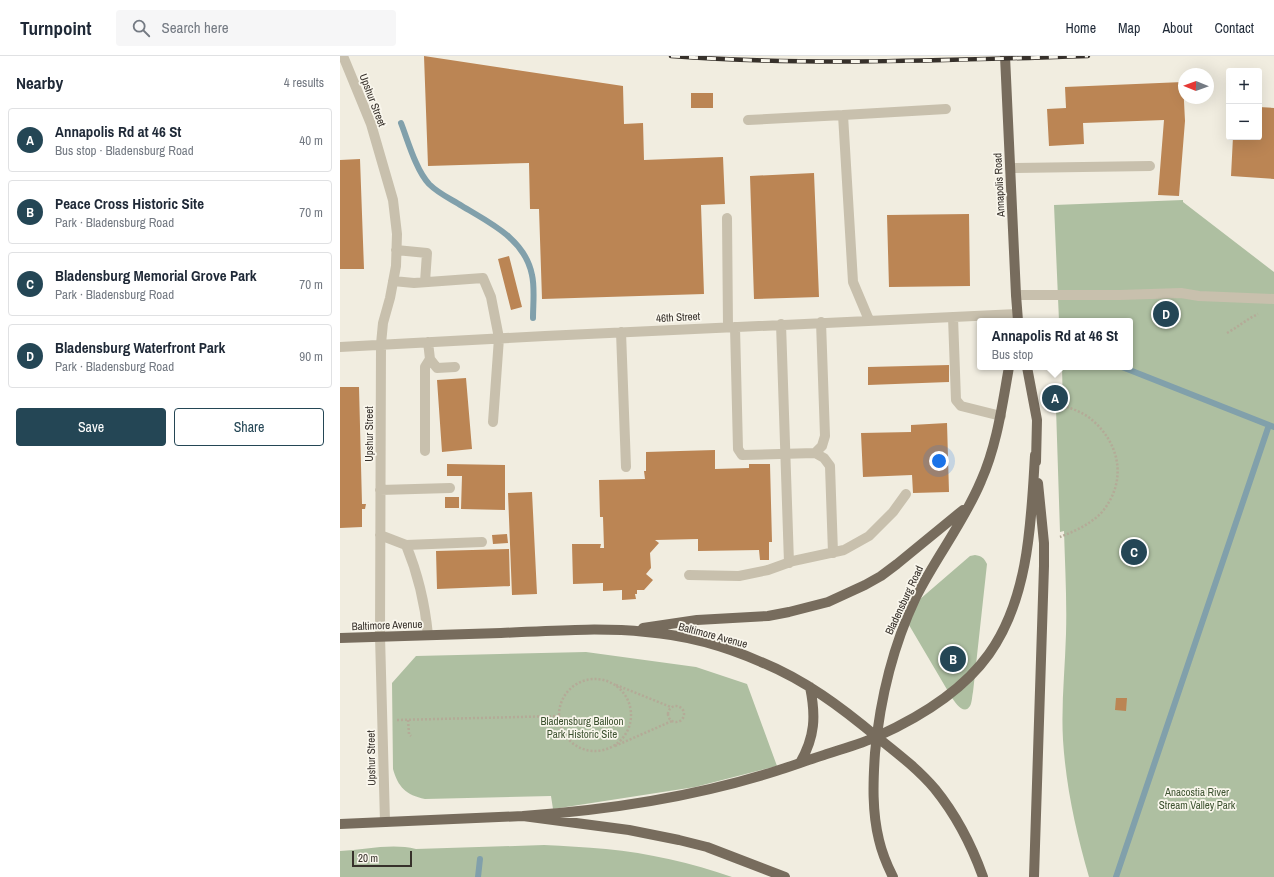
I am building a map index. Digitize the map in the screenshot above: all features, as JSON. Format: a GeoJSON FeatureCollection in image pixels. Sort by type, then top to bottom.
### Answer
{"type":"FeatureCollection","features":[{"type":"Feature","properties":{"kind":"main road","name":"Annapolis Road"},"geometry":{"type":"LineString","coordinates":[[1005,56],[1017,318]]}},
{"type":"Feature","properties":{"kind":"main road","name":"Bladensburg Road"},"geometry":{"type":"LineString","coordinates":[[893,877],[879,841],[876,823],[874,788],[877,737],[885,685],[905,621],[930,570],[970,505],[981,481],[988,463],[1001,416],[1008,370]]}},
{"type":"Feature","properties":{"kind":"main road"},"geometry":{"type":"LineString","coordinates":[[340,824],[523,816],[601,809],[666,799],[741,781],[800,763],[877,737],[924,712],[959,687],[990,654],[1009,617],[1016,599],[1024,564],[1031,517],[1035,455],[1036,420],[1028,370]]}},
{"type":"Feature","properties":{"kind":"main road"},"geometry":{"type":"LineString","coordinates":[[1034,877],[1044,558],[1044,543],[1035,455]]}},
{"type":"Feature","properties":{"kind":"main road"},"geometry":{"type":"LineString","coordinates":[[624,631],[697,620],[768,616],[808,608],[828,602],[881,576],[970,505]]}},
{"type":"Feature","properties":{"kind":"main road","name":"Baltimore Avenue"},"geometry":{"type":"LineString","coordinates":[[340,638],[584,630],[646,632],[692,639],[714,645],[761,662],[788,674],[851,715],[918,772],[942,798],[957,821],[969,842],[983,877]]}},
{"type":"Feature","properties":{"kind":"main road"},"geometry":{"type":"LineString","coordinates":[[800,763],[808,747],[812,732],[814,711],[810,687]]}},
{"type":"Feature","properties":{"kind":"main road"},"geometry":{"type":"LineString","coordinates":[[523,816],[629,830],[679,840],[714,850],[785,877]]}},
{"type":"Feature","properties":{"kind":"street","name":"Upshur Street"},"geometry":{"type":"LineString","coordinates":[[343,56],[371,124],[393,200],[397,234],[396,266],[383,323],[381,344],[380,636],[385,822]]}},
{"type":"Feature","properties":{"kind":"street"},"geometry":{"type":"LineString","coordinates":[[748,120],[946,109]]}},
{"type":"Feature","properties":{"kind":"street"},"geometry":{"type":"LineString","coordinates":[[844,115],[853,282],[869,320]]}},
{"type":"Feature","properties":{"kind":"street"},"geometry":{"type":"LineString","coordinates":[[1010,168],[1150,166]]}},
{"type":"Feature","properties":{"kind":"street"},"geometry":{"type":"LineString","coordinates":[[727,218],[738,449],[742,455],[815,453],[824,458],[830,466],[832,553]]}},
{"type":"Feature","properties":{"kind":"street"},"geometry":{"type":"LineString","coordinates":[[396,250],[427,253],[425,282]]}},
{"type":"Feature","properties":{"kind":"street"},"geometry":{"type":"LineString","coordinates":[[393,281],[414,283],[483,278],[491,297],[499,338],[493,422]]}},
{"type":"Feature","properties":{"kind":"street"},"geometry":{"type":"LineString","coordinates":[[1016,295],[1120,295],[1181,293],[1199,296],[1274,299]]}},
{"type":"Feature","properties":{"kind":"street"},"geometry":{"type":"LineString","coordinates":[[953,317],[956,400],[961,406],[1001,416]]}},
{"type":"Feature","properties":{"kind":"street","name":"46th Street"},"geometry":{"type":"LineString","coordinates":[[340,347],[821,322],[953,317],[985,318]]}},
{"type":"Feature","properties":{"kind":"street"},"geometry":{"type":"LineString","coordinates":[[815,453],[822,446],[825,436],[821,322]]}},
{"type":"Feature","properties":{"kind":"street"},"geometry":{"type":"LineString","coordinates":[[781,324],[789,563]]}},
{"type":"Feature","properties":{"kind":"street"},"geometry":{"type":"LineString","coordinates":[[621,332],[626,467]]}},
{"type":"Feature","properties":{"kind":"street"},"geometry":{"type":"LineString","coordinates":[[428,342],[430,359],[437,368],[454,367]]}},
{"type":"Feature","properties":{"kind":"street"},"geometry":{"type":"LineString","coordinates":[[425,452],[425,367],[430,359]]}},
{"type":"Feature","properties":{"kind":"street"},"geometry":{"type":"LineString","coordinates":[[380,490],[450,488]]}},
{"type":"Feature","properties":{"kind":"street"},"geometry":{"type":"LineString","coordinates":[[689,575],[738,576],[768,570],[789,563],[844,550],[869,536],[893,512],[906,494]]}},
{"type":"Feature","properties":{"kind":"street"},"geometry":{"type":"LineString","coordinates":[[380,535],[406,545],[482,542]]}},
{"type":"Feature","properties":{"kind":"street"},"geometry":{"type":"LineString","coordinates":[[406,545],[414,564],[425,608],[428,635]]}},
{"type":"Feature","properties":{"kind":"path"},"geometry":{"type":"LineString","coordinates":[[1227,333],[1246,320],[1261,313]]}},
{"type":"Feature","properties":{"kind":"path"},"geometry":{"type":"LineString","coordinates":[[1055,404],[1079,412],[1091,419],[1102,430],[1110,442],[1118,465],[1118,475],[1115,489],[1110,500],[1101,513],[1082,527],[1060,537]]}},
{"type":"Feature","properties":{"kind":"path"},"geometry":{"type":"LineString","coordinates":[[588,680],[600,680],[671,707],[677,706],[682,709],[684,715],[682,720],[676,722],[672,721],[600,751],[588,751],[578,747],[568,739],[562,728],[559,716],[561,704],[567,693],[576,684],[588,680]]}},
{"type":"Feature","properties":{"kind":"path"},"geometry":{"type":"LineString","coordinates":[[612,684],[622,692],[628,702],[631,714],[629,728],[622,739],[612,747]]}},
{"type":"Feature","properties":{"kind":"path"},"geometry":{"type":"LineString","coordinates":[[671,707],[667,714],[669,720],[672,721]]}},
{"type":"Feature","properties":{"kind":"path"},"geometry":{"type":"LineString","coordinates":[[382,720],[559,716]]}},
{"type":"Feature","properties":{"kind":"path"},"geometry":{"type":"LineString","coordinates":[[408,720],[409,734],[411,736]]}},
{"type":"Feature","properties":{"kind":"green space","name":"Anacostia River Stream Valley Park"},"geometry":{"type":"Polygon","coordinates":[[[1183,200],[1183,202],[1274,272],[1274,877],[1089,877],[1072,809],[1064,758],[1062,714],[1066,634],[1066,596],[1064,531],[1060,532],[1056,408],[1063,409],[1062,370],[1133,370],[1133,318],[1059,318],[1054,205],[1183,200]]]}},
{"type":"Feature","properties":{"kind":"green space"},"geometry":{"type":"Polygon","coordinates":[[[975,555],[985,560],[987,564],[973,692],[971,705],[965,710],[957,705],[952,698],[909,625],[912,606],[970,556],[975,555]]]}},
{"type":"Feature","properties":{"kind":"green space","name":"Bladensburg Balloon Park Historic Site"},"geometry":{"type":"Polygon","coordinates":[[[586,652],[696,667],[747,684],[777,766],[695,787],[553,809],[551,796],[425,799],[408,792],[397,781],[393,769],[392,683],[416,656],[586,652]]]}},
{"type":"Feature","properties":{"kind":"green space"},"geometry":{"type":"Polygon","coordinates":[[[544,845],[598,848],[638,853],[686,863],[732,877],[340,877],[340,851],[388,847],[407,847],[416,849],[544,845]]]}},
{"type":"Feature","properties":{"kind":"building"},"geometry":{"type":"Polygon","coordinates":[[[424,56],[623,86],[624,124],[643,123],[644,160],[723,157],[725,204],[701,205],[704,294],[542,299],[539,209],[530,209],[529,163],[428,166],[424,56]]]}},
{"type":"Feature","properties":{"kind":"building"},"geometry":{"type":"Polygon","coordinates":[[[1178,82],[1178,104],[1184,104],[1185,121],[1179,196],[1158,195],[1164,120],[1083,123],[1084,144],[1049,146],[1047,109],[1066,108],[1065,87],[1178,82]]]}},
{"type":"Feature","properties":{"kind":"building"},"geometry":{"type":"Polygon","coordinates":[[[691,93],[713,93],[713,108],[691,108],[691,93]]]}},
{"type":"Feature","properties":{"kind":"building"},"geometry":{"type":"Polygon","coordinates":[[[1262,107],[1274,108],[1274,179],[1231,176],[1233,140],[1262,140],[1262,107]]]}},
{"type":"Feature","properties":{"kind":"building"},"geometry":{"type":"Polygon","coordinates":[[[360,159],[364,269],[340,269],[340,160],[360,159]]]}},
{"type":"Feature","properties":{"kind":"building"},"geometry":{"type":"Polygon","coordinates":[[[814,173],[819,297],[754,299],[750,176],[814,173]]]}},
{"type":"Feature","properties":{"kind":"building"},"geometry":{"type":"Polygon","coordinates":[[[969,214],[970,286],[889,287],[887,215],[969,214]]]}},
{"type":"Feature","properties":{"kind":"building"},"geometry":{"type":"Polygon","coordinates":[[[509,256],[522,307],[511,310],[498,259],[509,256]]]}},
{"type":"Feature","properties":{"kind":"building"},"geometry":{"type":"Polygon","coordinates":[[[949,365],[949,382],[868,385],[868,367],[949,365]]]}},
{"type":"Feature","properties":{"kind":"building"},"geometry":{"type":"Polygon","coordinates":[[[466,378],[472,449],[442,452],[437,380],[466,378]]]}},
{"type":"Feature","properties":{"kind":"building"},"geometry":{"type":"Polygon","coordinates":[[[340,387],[359,387],[362,504],[366,504],[365,509],[362,509],[362,527],[340,528],[340,387]]]}},
{"type":"Feature","properties":{"kind":"building"},"geometry":{"type":"Polygon","coordinates":[[[947,423],[949,492],[913,493],[912,475],[863,477],[861,433],[911,432],[911,425],[947,423]]]}},
{"type":"Feature","properties":{"kind":"building"},"geometry":{"type":"Polygon","coordinates":[[[715,450],[715,469],[749,468],[749,464],[770,464],[772,542],[769,542],[769,560],[760,560],[759,550],[698,551],[698,539],[655,540],[659,543],[650,553],[651,568],[646,574],[653,580],[644,590],[637,590],[637,594],[635,594],[636,599],[622,600],[622,590],[603,591],[603,583],[573,584],[572,544],[601,544],[600,548],[604,548],[603,517],[600,517],[599,480],[645,479],[644,471],[646,471],[646,452],[715,450]]]}},
{"type":"Feature","properties":{"kind":"building"},"geometry":{"type":"Polygon","coordinates":[[[447,464],[505,465],[505,510],[461,509],[462,476],[447,476],[447,464]]]}},
{"type":"Feature","properties":{"kind":"building"},"geometry":{"type":"Polygon","coordinates":[[[532,492],[537,594],[512,595],[508,493],[532,492]]]}},
{"type":"Feature","properties":{"kind":"building"},"geometry":{"type":"Polygon","coordinates":[[[445,497],[459,497],[459,508],[445,508],[445,497]]]}},
{"type":"Feature","properties":{"kind":"building"},"geometry":{"type":"Polygon","coordinates":[[[507,534],[508,543],[493,544],[492,535],[507,534]]]}},
{"type":"Feature","properties":{"kind":"building"},"geometry":{"type":"Polygon","coordinates":[[[509,549],[510,586],[437,589],[436,551],[509,549]]]}},
{"type":"Feature","properties":{"kind":"building"},"geometry":{"type":"Polygon","coordinates":[[[1116,698],[1127,698],[1126,711],[1115,710],[1116,698]]]}},
{"type":"Feature","properties":{"kind":"waterway"},"geometry":{"type":"LineString","coordinates":[[401,123],[416,163],[429,184],[441,194],[505,233],[522,251],[528,262],[533,280],[533,318]]}},
{"type":"Feature","properties":{"kind":"waterway"},"geometry":{"type":"LineString","coordinates":[[1130,370],[1274,427]]}},
{"type":"Feature","properties":{"kind":"waterway"},"geometry":{"type":"LineString","coordinates":[[1116,877],[1269,425]]}},
{"type":"Feature","properties":{"kind":"waterway"},"geometry":{"type":"LineString","coordinates":[[478,877],[480,859]]}},
{"type":"Feature","properties":{"kind":"railway"},"geometry":{"type":"LineString","coordinates":[[671,56],[775,61],[880,61],[1088,56]]}},
{"type":"Feature","properties":{"kind":"place","name":"Bladensburg Waterfront Park"},"geometry":{"type":"Point","coordinates":[1166,314]}},
{"type":"Feature","properties":{"kind":"place","name":"Annapolis Rd at 46 St"},"geometry":{"type":"Point","coordinates":[1055,398]}},
{"type":"Feature","properties":{"kind":"place","name":"Bladensburg Memorial Grove Park"},"geometry":{"type":"Point","coordinates":[1134,552]}},
{"type":"Feature","properties":{"kind":"place","name":"Peace Cross Historic Site"},"geometry":{"type":"Point","coordinates":[953,659]}}]}
